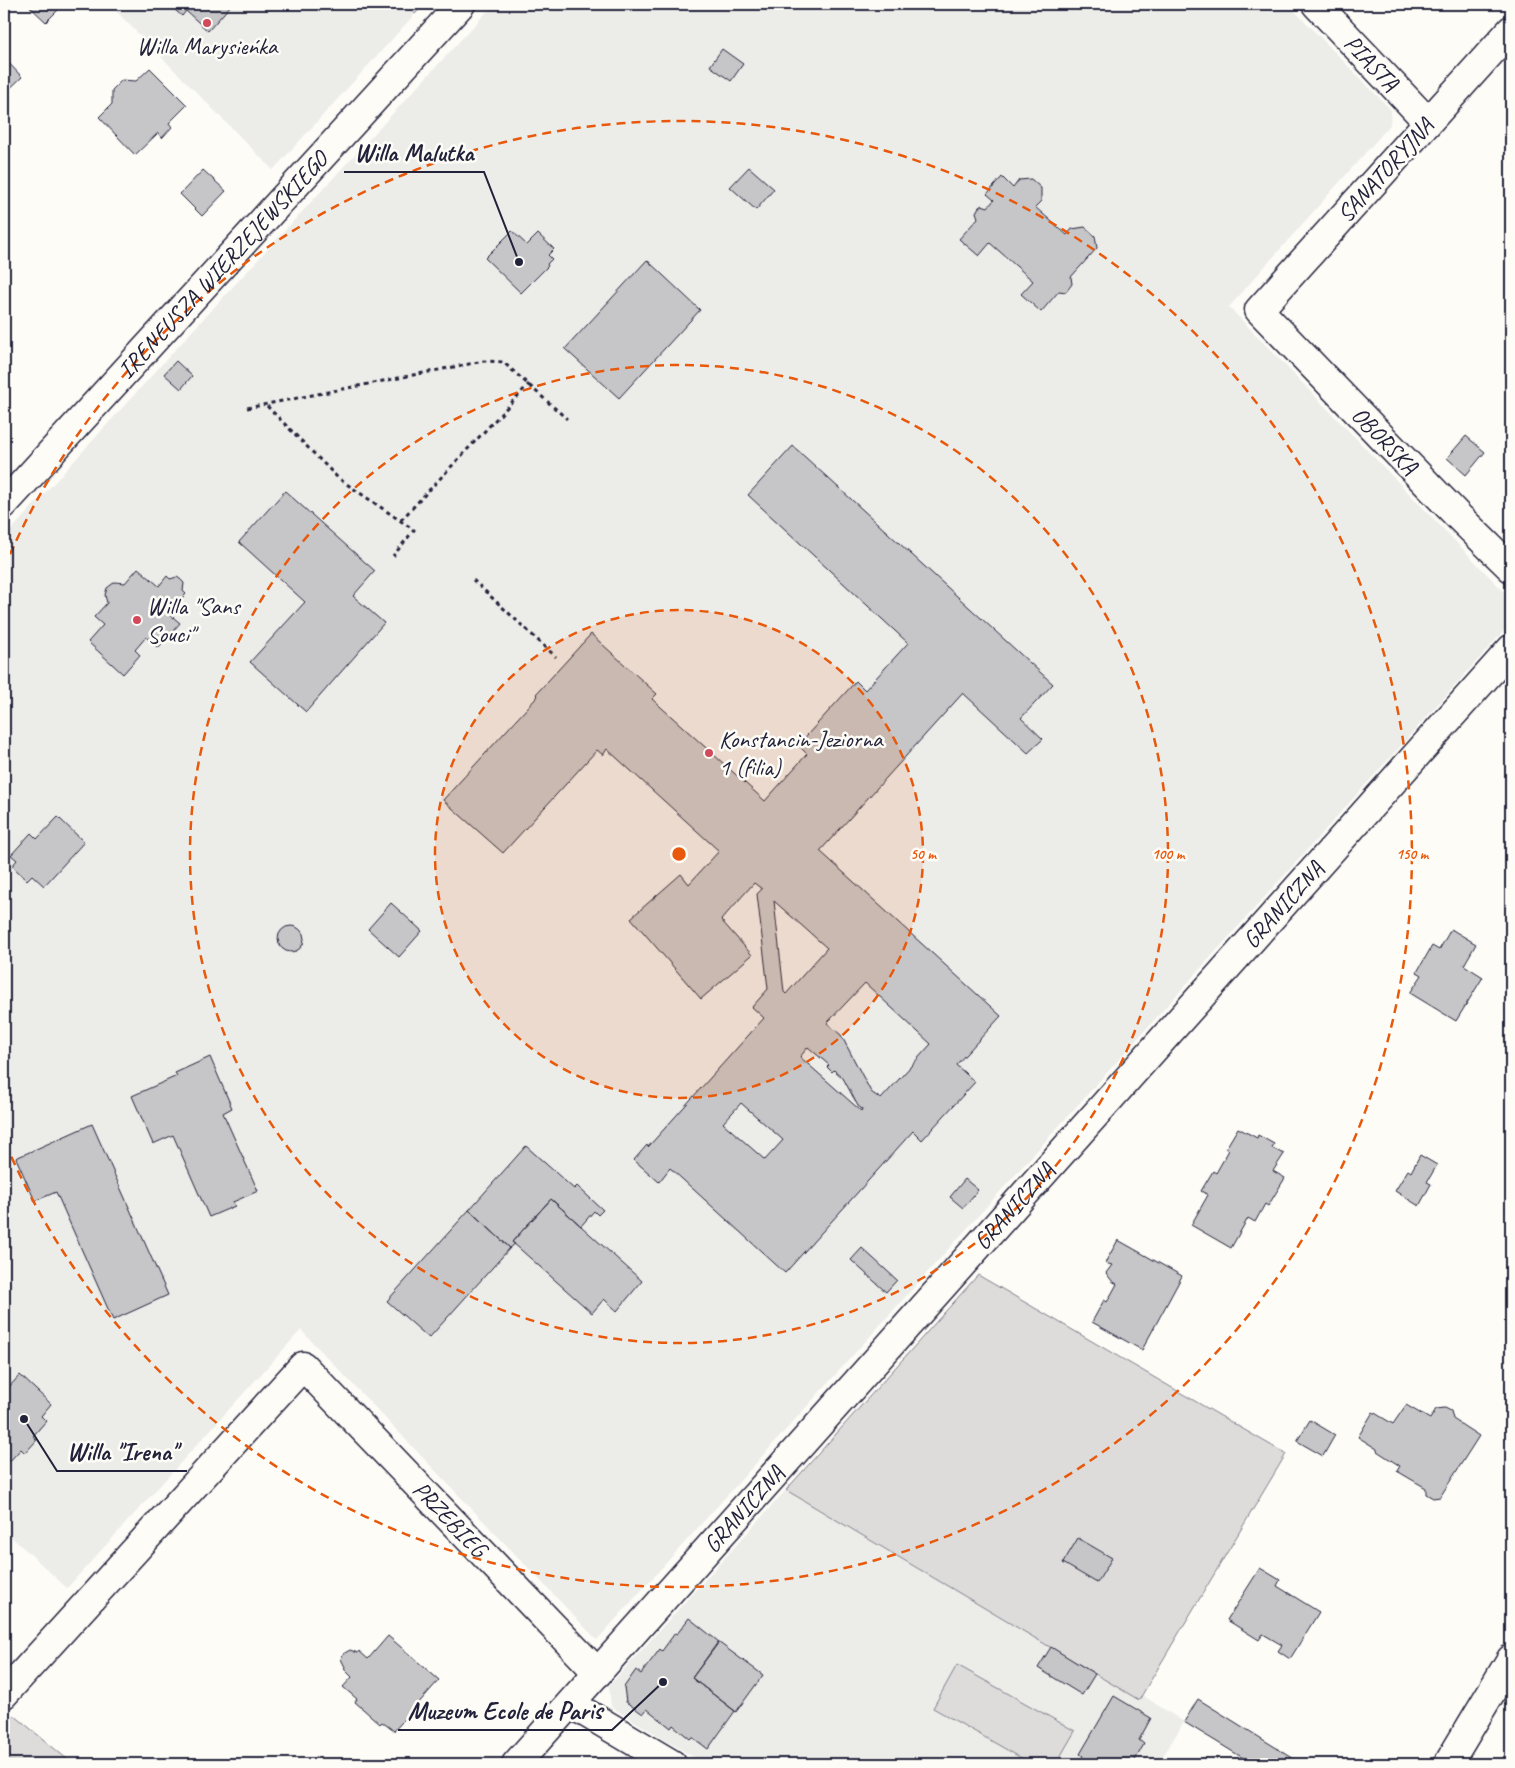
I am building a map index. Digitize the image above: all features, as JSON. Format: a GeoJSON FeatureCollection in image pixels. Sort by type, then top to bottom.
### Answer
{"type":"FeatureCollection","features":[{"type":"Feature","properties":{"kind":"street","name":"IRENEUSZA WIERZEJEWSKIEGO"},"geometry":{"type":"LineString","coordinates":[[4,504],[461,4]]}},
{"type":"Feature","properties":{"kind":"street","name":"PIASTA"},"geometry":{"type":"LineString","coordinates":[[1316,4],[1428,122]]}},
{"type":"Feature","properties":{"kind":"street","name":"SANATORYJNA"},"geometry":{"type":"LineString","coordinates":[[1259,310],[1511,30]]}},
{"type":"Feature","properties":{"kind":"street","name":"OBORSKA"},"geometry":{"type":"LineString","coordinates":[[1259,310],[1459,517],[1511,568]]}},
{"type":"Feature","properties":{"kind":"street","name":"GRANICZNA"},"geometry":{"type":"LineString","coordinates":[[521,1762],[598,1673],[1511,649]]}},
{"type":"Feature","properties":{"kind":"street","name":"PRZEBIEG"},"geometry":{"type":"LineString","coordinates":[[4,1694],[303,1366],[598,1673]]}},
{"type":"Feature","properties":{"kind":"street"},"geometry":{"type":"LineString","coordinates":[[1448,1764],[1511,1659]]}},
{"type":"Feature","properties":{"kind":"street"},"geometry":{"type":"LineString","coordinates":[[571,1704],[672,1764]]}},
{"type":"Feature","properties":{"kind":"path"},"geometry":{"type":"LineString","coordinates":[[247,408],[484,361],[503,362],[567,419]]}},
{"type":"Feature","properties":{"kind":"path"},"geometry":{"type":"LineString","coordinates":[[401,520],[529,384]]}},
{"type":"Feature","properties":{"kind":"path"},"geometry":{"type":"LineString","coordinates":[[267,405],[338,478],[414,530],[393,556]]}},
{"type":"Feature","properties":{"kind":"path"},"geometry":{"type":"LineString","coordinates":[[473,580],[556,657]]}},
{"type":"Feature","properties":{"kind":"shaded area"},"geometry":{"type":"Polygon","coordinates":[[[109,4],[405,4],[415,14],[273,170],[109,4]]]}},
{"type":"Feature","properties":{"kind":"shaded area"},"geometry":{"type":"Polygon","coordinates":[[[405,4],[425,4],[415,14],[405,4]]]}},
{"type":"Feature","properties":{"kind":"shaded area"},"geometry":{"type":"Polygon","coordinates":[[[494,4],[1288,4],[1391,110],[1390,125],[1229,307],[1511,599],[1511,623],[597,1640],[301,1330],[67,1588],[4,1530],[4,538],[494,4]]]}},
{"type":"Feature","properties":{"kind":"shaded area"},"geometry":{"type":"Polygon","coordinates":[[[978,1275],[1286,1454],[1139,1700],[786,1490],[978,1275]]]}},
{"type":"Feature","properties":{"kind":"shaded area"},"geometry":{"type":"Polygon","coordinates":[[[786,1490],[1095,1674],[1139,1699],[1142,1695],[1184,1722],[1158,1764],[705,1764],[611,1707],[609,1686],[786,1490]]]}},
{"type":"Feature","properties":{"kind":"shaded area"},"geometry":{"type":"Polygon","coordinates":[[[957,1665],[1075,1731],[1056,1764],[1032,1764],[933,1708],[957,1665]]]}},
{"type":"Feature","properties":{"kind":"shaded area"},"geometry":{"type":"Polygon","coordinates":[[[14,1715],[73,1764],[4,1764],[4,1727],[14,1715]]]}},
{"type":"Feature","properties":{"kind":"building"},"geometry":{"type":"Polygon","coordinates":[[[27,4],[64,4],[46,22],[27,4]]]}},
{"type":"Feature","properties":{"kind":"building","name":"Willa Marysieńka"},"geometry":{"type":"Polygon","coordinates":[[[170,4],[232,4],[208,31],[186,11],[182,16],[170,4]]]}},
{"type":"Feature","properties":{"kind":"building"},"geometry":{"type":"Polygon","coordinates":[[[722,49],[743,64],[731,81],[710,66],[722,49]]]}},
{"type":"Feature","properties":{"kind":"building"},"geometry":{"type":"Polygon","coordinates":[[[4,58],[22,77],[4,94],[4,58]]]}},
{"type":"Feature","properties":{"kind":"building"},"geometry":{"type":"Polygon","coordinates":[[[150,68],[187,105],[169,123],[172,127],[162,138],[158,133],[135,155],[99,117],[112,104],[112,90],[122,80],[136,81],[150,68]]]}},
{"type":"Feature","properties":{"kind":"building"},"geometry":{"type":"Polygon","coordinates":[[[749,167],[774,189],[756,210],[730,187],[749,167]]]}},
{"type":"Feature","properties":{"kind":"building"},"geometry":{"type":"Polygon","coordinates":[[[203,170],[226,191],[202,216],[180,194],[203,170]]]}},
{"type":"Feature","properties":{"kind":"building"},"geometry":{"type":"Polygon","coordinates":[[[1002,177],[1013,188],[1019,180],[1031,179],[1041,188],[1041,201],[1035,207],[1067,235],[1072,229],[1085,227],[1095,236],[1097,248],[1071,277],[1072,284],[1066,292],[1059,291],[1041,312],[1021,294],[1033,281],[990,243],[979,256],[959,239],[978,218],[976,212],[979,207],[982,205],[988,207],[994,200],[987,194],[1002,177]]]}},
{"type":"Feature","properties":{"kind":"building"},"geometry":{"type":"Polygon","coordinates":[[[512,231],[527,245],[538,234],[554,249],[548,255],[552,259],[547,264],[548,266],[521,293],[485,258],[512,231]]]}},
{"type":"Feature","properties":{"kind":"building"},"geometry":{"type":"Polygon","coordinates":[[[647,260],[700,310],[619,398],[565,349],[647,260]]]}},
{"type":"Feature","properties":{"kind":"building"},"geometry":{"type":"Polygon","coordinates":[[[176,361],[192,376],[181,389],[164,374],[176,361]]]}},
{"type":"Feature","properties":{"kind":"building"},"geometry":{"type":"Polygon","coordinates":[[[1466,436],[1485,452],[1466,475],[1447,458],[1466,436]]]}},
{"type":"Feature","properties":{"kind":"building"},"geometry":{"type":"Polygon","coordinates":[[[793,446],[1053,684],[1021,718],[1043,739],[1028,753],[963,693],[820,851],[1001,1016],[956,1065],[975,1082],[922,1140],[913,1131],[785,1273],[670,1168],[659,1182],[634,1160],[647,1145],[648,1147],[764,1018],[752,1007],[768,989],[757,894],[762,889],[754,883],[721,920],[752,955],[701,999],[631,918],[681,874],[689,884],[719,851],[607,749],[603,755],[597,750],[503,853],[443,800],[538,696],[536,694],[591,634],[657,694],[652,699],[765,801],[807,754],[798,745],[856,681],[865,690],[908,643],[748,495],[793,446]],[[774,901],[784,992],[786,994],[827,948],[774,901]],[[865,983],[827,1023],[841,1035],[871,1092],[881,1099],[931,1044],[865,983]],[[808,1047],[800,1057],[861,1111],[862,1109],[858,1106],[843,1078],[834,1070],[832,1072],[827,1067],[829,1065],[808,1047]],[[741,1103],[723,1123],[765,1160],[783,1140],[741,1103]]]}},
{"type":"Feature","properties":{"kind":"building"},"geometry":{"type":"Polygon","coordinates":[[[285,491],[375,571],[353,596],[384,623],[306,712],[250,662],[305,602],[239,542],[285,491]]]}},
{"type":"Feature","properties":{"kind":"building","name":"Willa \"Sans Souci\""},"geometry":{"type":"Polygon","coordinates":[[[138,568],[159,586],[167,576],[170,579],[177,577],[184,583],[183,591],[186,594],[168,613],[180,623],[158,648],[146,637],[135,650],[140,655],[123,674],[88,642],[103,625],[94,617],[107,603],[105,595],[107,588],[115,582],[125,583],[138,568]]]}},
{"type":"Feature","properties":{"kind":"building"},"geometry":{"type":"Polygon","coordinates":[[[58,817],[84,842],[44,886],[32,875],[27,880],[12,866],[17,860],[11,855],[31,833],[37,839],[58,817]]]}},
{"type":"Feature","properties":{"kind":"building"},"geometry":{"type":"Polygon","coordinates":[[[391,903],[422,931],[399,957],[368,929],[391,903]]]}},
{"type":"Feature","properties":{"kind":"building"},"geometry":{"type":"Polygon","coordinates":[[[291,926],[300,930],[304,939],[300,948],[291,952],[282,948],[278,939],[282,930],[291,926]]]}},
{"type":"Feature","properties":{"kind":"building"},"geometry":{"type":"Polygon","coordinates":[[[1451,929],[1476,944],[1464,965],[1483,977],[1456,1021],[1410,993],[1422,975],[1417,972],[1432,946],[1439,950],[1451,929]]]}},
{"type":"Feature","properties":{"kind":"building"},"geometry":{"type":"Polygon","coordinates":[[[210,1057],[232,1108],[223,1113],[258,1191],[233,1202],[235,1206],[209,1217],[173,1135],[153,1144],[132,1096],[177,1076],[175,1073],[210,1057]]]}},
{"type":"Feature","properties":{"kind":"building"},"geometry":{"type":"Polygon","coordinates":[[[92,1124],[168,1295],[113,1320],[56,1192],[35,1201],[16,1158],[92,1124]]]}},
{"type":"Feature","properties":{"kind":"building"},"geometry":{"type":"Polygon","coordinates":[[[1238,1128],[1257,1138],[1258,1135],[1274,1144],[1272,1148],[1284,1154],[1273,1171],[1285,1178],[1268,1206],[1265,1204],[1255,1222],[1248,1218],[1231,1248],[1191,1225],[1208,1195],[1201,1191],[1213,1171],[1216,1173],[1229,1150],[1226,1148],[1238,1128]]]}},
{"type":"Feature","properties":{"kind":"building"},"geometry":{"type":"Polygon","coordinates":[[[526,1146],[574,1189],[577,1186],[603,1210],[598,1215],[594,1211],[581,1226],[551,1199],[512,1242],[515,1244],[510,1248],[469,1210],[526,1146]]]}},
{"type":"Feature","properties":{"kind":"building"},"geometry":{"type":"Polygon","coordinates":[[[1420,1155],[1437,1165],[1427,1182],[1431,1184],[1419,1206],[1395,1191],[1408,1170],[1411,1172],[1420,1155]]]}},
{"type":"Feature","properties":{"kind":"building"},"geometry":{"type":"Polygon","coordinates":[[[965,1179],[978,1190],[963,1208],[950,1197],[965,1179]]]}},
{"type":"Feature","properties":{"kind":"building"},"geometry":{"type":"Polygon","coordinates":[[[551,1199],[642,1281],[617,1311],[604,1299],[592,1313],[512,1242],[551,1199]]]}},
{"type":"Feature","properties":{"kind":"building"},"geometry":{"type":"Polygon","coordinates":[[[469,1210],[510,1248],[429,1338],[387,1301],[469,1210]]]}},
{"type":"Feature","properties":{"kind":"building"},"geometry":{"type":"Polygon","coordinates":[[[1118,1240],[1182,1276],[1142,1350],[1092,1322],[1104,1300],[1107,1302],[1117,1284],[1106,1273],[1112,1265],[1105,1263],[1118,1240]]]}},
{"type":"Feature","properties":{"kind":"building"},"geometry":{"type":"Polygon","coordinates":[[[862,1248],[897,1280],[886,1292],[851,1260],[862,1248]]]}},
{"type":"Feature","properties":{"kind":"building"},"geometry":{"type":"Polygon","coordinates":[[[20,1375],[51,1404],[41,1416],[46,1421],[33,1436],[37,1440],[25,1453],[21,1449],[4,1465],[4,1384],[8,1388],[20,1375]]]}},
{"type":"Feature","properties":{"kind":"building"},"geometry":{"type":"Polygon","coordinates":[[[1406,1405],[1430,1419],[1436,1409],[1445,1408],[1451,1411],[1453,1419],[1479,1436],[1440,1497],[1433,1498],[1426,1494],[1426,1488],[1397,1471],[1400,1466],[1358,1437],[1373,1412],[1393,1424],[1406,1405]]]}},
{"type":"Feature","properties":{"kind":"building"},"geometry":{"type":"Polygon","coordinates":[[[1310,1420],[1335,1435],[1323,1456],[1297,1441],[1310,1420]]]}},
{"type":"Feature","properties":{"kind":"building"},"geometry":{"type":"Polygon","coordinates":[[[1078,1538],[1112,1558],[1097,1583],[1063,1563],[1078,1538]]]}},
{"type":"Feature","properties":{"kind":"building"},"geometry":{"type":"Polygon","coordinates":[[[1260,1568],[1280,1580],[1277,1586],[1319,1612],[1290,1659],[1278,1651],[1282,1645],[1263,1634],[1259,1640],[1227,1620],[1260,1568]]]}},
{"type":"Feature","properties":{"kind":"building"},"geometry":{"type":"Polygon","coordinates":[[[689,1618],[719,1642],[692,1678],[735,1711],[708,1749],[692,1737],[690,1739],[673,1725],[671,1728],[647,1709],[643,1714],[626,1702],[624,1687],[636,1670],[641,1674],[660,1649],[662,1651],[689,1618]]]}},
{"type":"Feature","properties":{"kind":"building"},"geometry":{"type":"Polygon","coordinates":[[[388,1636],[439,1680],[394,1731],[382,1722],[380,1724],[355,1702],[357,1699],[343,1687],[352,1677],[344,1669],[345,1667],[341,1659],[343,1654],[350,1650],[358,1653],[359,1651],[368,1659],[388,1636]]]}},
{"type":"Feature","properties":{"kind":"building"},"geometry":{"type":"Polygon","coordinates":[[[718,1642],[763,1675],[736,1712],[692,1678],[718,1642]]]}},
{"type":"Feature","properties":{"kind":"building"},"geometry":{"type":"Polygon","coordinates":[[[1051,1647],[1095,1674],[1082,1695],[1038,1668],[1051,1647]]]}},
{"type":"Feature","properties":{"kind":"building"},"geometry":{"type":"Polygon","coordinates":[[[1114,1696],[1151,1718],[1139,1740],[1144,1744],[1133,1764],[1078,1764],[1083,1756],[1080,1754],[1114,1696]]]}},
{"type":"Feature","properties":{"kind":"building"},"geometry":{"type":"Polygon","coordinates":[[[1198,1699],[1299,1762],[1298,1764],[1253,1764],[1184,1722],[1198,1699]]]}},
{"type":"Feature","properties":{"kind":"place","name":"Willa Marysieńka"},"geometry":{"type":"Point","coordinates":[207,23]}},
{"type":"Feature","properties":{"kind":"place","name":"Willa Malutka"},"geometry":{"type":"Point","coordinates":[519,262]}},
{"type":"Feature","properties":{"kind":"place","name":"Willa \"Sans Souci\""},"geometry":{"type":"Point","coordinates":[137,620]}},
{"type":"Feature","properties":{"kind":"place","name":"Konstancin-Jeziorna 1 (filia)"},"geometry":{"type":"Point","coordinates":[709,753]}},
{"type":"Feature","properties":{"kind":"place","name":"Willa \"Irena\""},"geometry":{"type":"Point","coordinates":[24,1419]}},
{"type":"Feature","properties":{"kind":"place","name":"Muzeum Ecole de Paris"},"geometry":{"type":"Point","coordinates":[663,1682]}}]}
